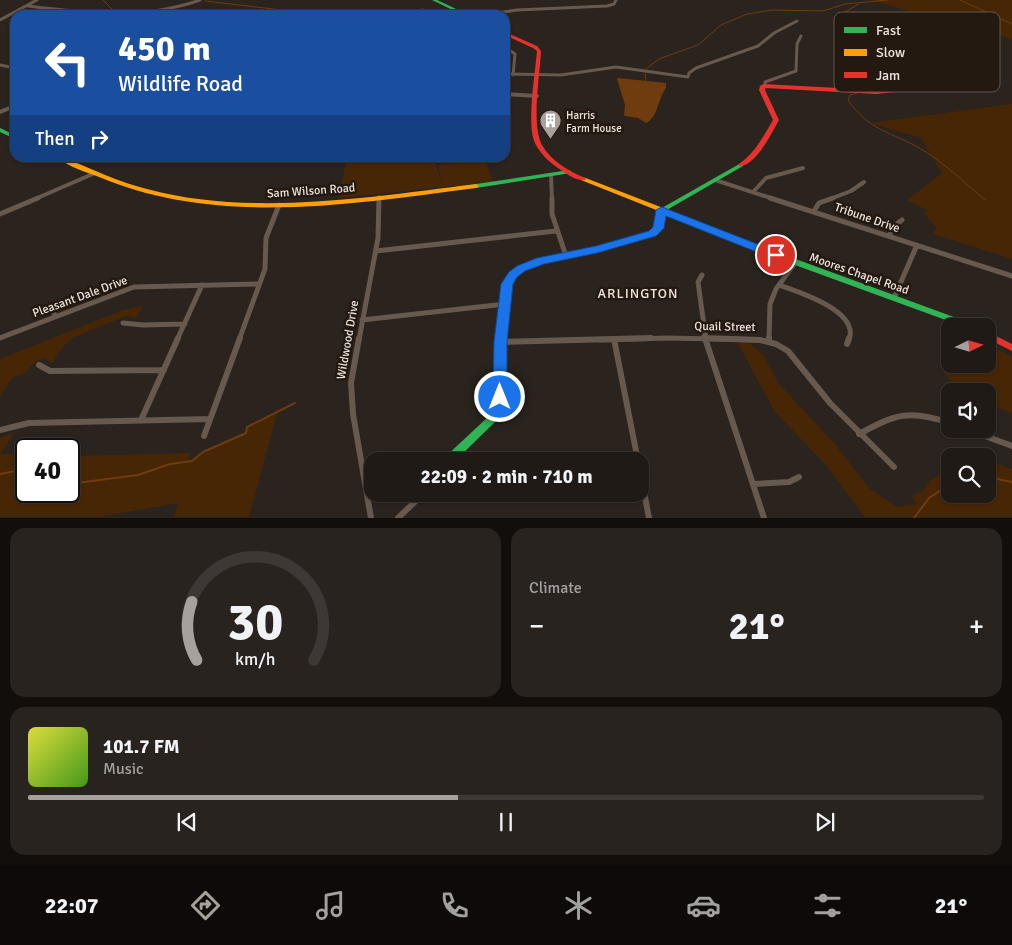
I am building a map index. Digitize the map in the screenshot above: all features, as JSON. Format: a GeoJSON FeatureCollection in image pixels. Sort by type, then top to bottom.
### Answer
{"type":"FeatureCollection","features":[{"type":"Feature","properties":{"kind":"street"},"geometry":{"type":"LineString","coordinates":[[20,10],[37,0]]}},
{"type":"Feature","properties":{"kind":"street"},"geometry":{"type":"LineString","coordinates":[[164,10],[187,6],[200,0]]}},
{"type":"Feature","properties":{"kind":"street"},"geometry":{"type":"LineString","coordinates":[[434,0],[456,10]]}},
{"type":"Feature","properties":{"kind":"street"},"geometry":{"type":"LineString","coordinates":[[510,11],[610,6],[616,0]]}},
{"type":"Feature","properties":{"kind":"street"},"geometry":{"type":"LineString","coordinates":[[28,6],[60,10]]}},
{"type":"Feature","properties":{"kind":"street"},"geometry":{"type":"LineString","coordinates":[[510,75],[569,74],[616,68],[688,77],[689,73],[696,68],[758,46],[774,33],[797,21]]}},
{"type":"Feature","properties":{"kind":"street","name":"Moores Chapel Road"},"geometry":{"type":"LineString","coordinates":[[510,35],[538,49],[535,130],[538,143],[548,157],[568,172],[795,263],[948,318]]}},
{"type":"Feature","properties":{"kind":"street"},"geometry":{"type":"LineString","coordinates":[[458,452],[485,426],[496,412],[501,390],[501,342],[504,304],[507,284],[516,272],[534,263],[597,250],[652,234],[658,228],[662,210],[754,156],[776,120],[762,90],[765,82],[796,71],[799,58],[797,45],[801,36]]}},
{"type":"Feature","properties":{"kind":"street"},"geometry":{"type":"LineString","coordinates":[[510,50],[515,54],[513,75]]}},
{"type":"Feature","properties":{"kind":"street"},"geometry":{"type":"LineString","coordinates":[[765,86],[834,90]]}},
{"type":"Feature","properties":{"kind":"street"},"geometry":{"type":"LineString","coordinates":[[510,94],[537,96]]}},
{"type":"Feature","properties":{"kind":"street","name":"Sam Wilson Road"},"geometry":{"type":"LineString","coordinates":[[70,162],[133,188],[185,199],[236,205],[279,205],[379,197],[487,186],[568,172]]}},
{"type":"Feature","properties":{"kind":"street"},"geometry":{"type":"LineString","coordinates":[[754,191],[766,178],[803,168]]}},
{"type":"Feature","properties":{"kind":"street"},"geometry":{"type":"LineString","coordinates":[[0,214],[95,173]]}},
{"type":"Feature","properties":{"kind":"street"},"geometry":{"type":"LineString","coordinates":[[551,175],[551,207],[556,231],[566,256]]}},
{"type":"Feature","properties":{"kind":"street","name":"Tribune Drive"},"geometry":{"type":"LineString","coordinates":[[715,180],[754,191],[1012,276]]}},
{"type":"Feature","properties":{"kind":"street"},"geometry":{"type":"LineString","coordinates":[[814,211],[819,203],[851,191],[864,182]]}},
{"type":"Feature","properties":{"kind":"street","name":"Wildwood Drive"},"geometry":{"type":"LineString","coordinates":[[371,518],[351,393],[354,360],[380,225],[379,197]]}},
{"type":"Feature","properties":{"kind":"street"},"geometry":{"type":"LineString","coordinates":[[204,436],[265,269],[266,238],[279,205]]}},
{"type":"Feature","properties":{"kind":"street"},"geometry":{"type":"LineString","coordinates":[[888,236],[894,226],[902,220]]}},
{"type":"Feature","properties":{"kind":"street"},"geometry":{"type":"LineString","coordinates":[[376,251],[556,231]]}},
{"type":"Feature","properties":{"kind":"street"},"geometry":{"type":"LineString","coordinates":[[894,298],[917,245]]}},
{"type":"Feature","properties":{"kind":"street"},"geometry":{"type":"LineString","coordinates":[[769,341],[770,304],[795,263]]}},
{"type":"Feature","properties":{"kind":"street"},"geometry":{"type":"LineString","coordinates":[[702,275],[698,282],[705,338],[764,518]]}},
{"type":"Feature","properties":{"kind":"street","name":"Pleasant Dale Drive"},"geometry":{"type":"LineString","coordinates":[[0,338],[134,287],[259,284]]}},
{"type":"Feature","properties":{"kind":"street"},"geometry":{"type":"LineString","coordinates":[[141,420],[202,285]]}},
{"type":"Feature","properties":{"kind":"street"},"geometry":{"type":"LineString","coordinates":[[780,285],[822,302],[838,312],[844,318],[850,330],[850,336],[846,344]]}},
{"type":"Feature","properties":{"kind":"street"},"geometry":{"type":"LineString","coordinates":[[52,304],[55,316]]}},
{"type":"Feature","properties":{"kind":"street"},"geometry":{"type":"LineString","coordinates":[[362,320],[504,304]]}},
{"type":"Feature","properties":{"kind":"street"},"geometry":{"type":"LineString","coordinates":[[123,323],[143,325],[185,324]]}},
{"type":"Feature","properties":{"kind":"street"},"geometry":{"type":"LineString","coordinates":[[614,338],[636,452]]}},
{"type":"Feature","properties":{"kind":"street","name":"Quail Street"},"geometry":{"type":"LineString","coordinates":[[501,342],[614,338],[705,338],[769,341],[782,347],[793,356],[816,388],[859,434],[894,467]]}},
{"type":"Feature","properties":{"kind":"street"},"geometry":{"type":"LineString","coordinates":[[996,339],[1012,348]]}},
{"type":"Feature","properties":{"kind":"street"},"geometry":{"type":"LineString","coordinates":[[39,365],[50,371],[164,370]]}},
{"type":"Feature","properties":{"kind":"street"},"geometry":{"type":"LineString","coordinates":[[859,434],[903,414],[918,414],[941,420]]}},
{"type":"Feature","properties":{"kind":"street"},"geometry":{"type":"LineString","coordinates":[[0,430],[29,423],[210,419]]}},
{"type":"Feature","properties":{"kind":"street"},"geometry":{"type":"LineString","coordinates":[[990,438],[1012,446]]}},
{"type":"Feature","properties":{"kind":"street"},"geometry":{"type":"LineString","coordinates":[[753,484],[789,482],[799,477]]}},
{"type":"Feature","properties":{"kind":"street"},"geometry":{"type":"LineString","coordinates":[[398,518],[415,502]]}},
{"type":"Feature","properties":{"kind":"street"},"geometry":{"type":"LineString","coordinates":[[646,502],[649,518]]}},
{"type":"Feature","properties":{"kind":"shaded area"},"geometry":{"type":"Polygon","coordinates":[[[871,0],[1012,0],[1012,39],[1000,36],[1000,12],[913,12],[871,0]]]}},
{"type":"Feature","properties":{"kind":"shaded area"},"geometry":{"type":"Polygon","coordinates":[[[618,78],[666,83],[666,88],[653,117],[646,123],[638,118],[624,116],[625,105],[618,78]]]}},
{"type":"Feature","properties":{"kind":"shaded area"},"geometry":{"type":"Polygon","coordinates":[[[1012,104],[1012,259],[933,234],[937,227],[923,213],[928,211],[907,200],[942,173],[921,138],[870,123],[1012,104]]]}},
{"type":"Feature","properties":{"kind":"shaded area"},"geometry":{"type":"Polygon","coordinates":[[[346,162],[435,162],[442,183],[438,165],[487,162],[493,182],[338,198],[346,162]]]}},
{"type":"Feature","properties":{"kind":"shaded area"},"geometry":{"type":"Polygon","coordinates":[[[143,306],[136,318],[126,316],[72,338],[61,349],[52,363],[45,359],[39,360],[27,372],[13,377],[0,397],[0,359],[123,310],[143,306]]]}},
{"type":"Feature","properties":{"kind":"shaded area"},"geometry":{"type":"Polygon","coordinates":[[[737,342],[750,343],[763,355],[779,384],[835,444],[869,488],[897,507],[917,504],[911,496],[923,491],[930,481],[941,474],[941,503],[996,503],[996,463],[1012,469],[1012,517],[865,517],[825,464],[775,412],[737,342]]]}},
{"type":"Feature","properties":{"kind":"shaded area"},"geometry":{"type":"Polygon","coordinates":[[[996,348],[1012,357],[1012,413],[996,407],[996,383],[952,383],[945,374],[996,373],[996,348]]]}},
{"type":"Feature","properties":{"kind":"shaded area"},"geometry":{"type":"Polygon","coordinates":[[[277,413],[249,517],[174,517],[178,503],[100,517],[0,517],[0,438],[14,432],[1,454],[15,454],[15,503],[80,503],[80,456],[191,453],[187,461],[192,461],[203,452],[246,433],[247,427],[277,413]]]}},
{"type":"Feature","properties":{"kind":"waterway"},"geometry":{"type":"LineString","coordinates":[[103,0],[116,10]]}},
{"type":"Feature","properties":{"kind":"waterway"},"geometry":{"type":"LineString","coordinates":[[646,69],[659,59],[698,45],[721,25],[747,14],[772,10],[823,11],[845,4],[888,0]]}},
{"type":"Feature","properties":{"kind":"waterway"},"geometry":{"type":"LineString","coordinates":[[960,0],[986,12]]}},
{"type":"Feature","properties":{"kind":"waterway"},"geometry":{"type":"LineString","coordinates":[[205,1],[282,10]]}},
{"type":"Feature","properties":{"kind":"waterway"},"geometry":{"type":"LineString","coordinates":[[845,12],[859,4]]}},
{"type":"Feature","properties":{"kind":"waterway"},"geometry":{"type":"LineString","coordinates":[[1000,18],[1012,24]]}},
{"type":"Feature","properties":{"kind":"waterway"},"geometry":{"type":"LineString","coordinates":[[645,74],[646,82]]}},
{"type":"Feature","properties":{"kind":"waterway"},"geometry":{"type":"LineString","coordinates":[[857,93],[850,95],[848,100],[864,118],[882,130],[929,154],[985,200]]}},
{"type":"Feature","properties":{"kind":"waterway"},"geometry":{"type":"LineString","coordinates":[[80,483],[138,475],[170,464],[192,461],[203,452],[246,433],[247,427],[295,403]]}},
{"type":"Feature","properties":{"kind":"waterway"},"geometry":{"type":"LineString","coordinates":[[0,474],[15,471]]}},
{"type":"Feature","properties":{"kind":"waterway"},"geometry":{"type":"LineString","coordinates":[[996,479],[1012,482]]}},
{"type":"Feature","properties":{"kind":"waterway"},"geometry":{"type":"LineString","coordinates":[[914,518],[929,498],[941,490]]}},
{"type":"Feature","properties":{"kind":"traffic: fast"},"geometry":{"type":"LineString","coordinates":[[434,0],[456,10]]}},
{"type":"Feature","properties":{"kind":"traffic: fast"},"geometry":{"type":"LineString","coordinates":[[0,130],[10,135]]}},
{"type":"Feature","properties":{"kind":"traffic: fast"},"geometry":{"type":"LineString","coordinates":[[457,452],[491,420],[499,405],[502,330],[506,292],[510,278],[521,269],[534,263],[597,249],[656,232],[662,210],[741,165]]}},
{"type":"Feature","properties":{"kind":"traffic: fast"},"geometry":{"type":"LineString","coordinates":[[476,186],[569,172]]}},
{"type":"Feature","properties":{"kind":"traffic: fast"},"geometry":{"type":"LineString","coordinates":[[787,259],[948,318]]}},
{"type":"Feature","properties":{"kind":"traffic: slow"},"geometry":{"type":"LineString","coordinates":[[70,162],[108,179],[145,191],[196,201],[236,204],[276,205],[357,200],[476,186]]}},
{"type":"Feature","properties":{"kind":"traffic: slow"},"geometry":{"type":"LineString","coordinates":[[583,179],[787,259]]}},
{"type":"Feature","properties":{"kind":"traffic: jam"},"geometry":{"type":"LineString","coordinates":[[510,35],[535,47],[539,51],[535,98],[535,125],[538,143],[546,155],[558,165],[583,179]]}},
{"type":"Feature","properties":{"kind":"traffic: jam"},"geometry":{"type":"LineString","coordinates":[[741,165],[757,151],[776,120],[762,90],[763,86],[834,90]]}},
{"type":"Feature","properties":{"kind":"traffic: jam"},"geometry":{"type":"LineString","coordinates":[[996,339],[1012,348]]}},
{"type":"Feature","properties":{"kind":"place","name":"Harris Farm House"},"geometry":{"type":"Point","coordinates":[550,140]}},
{"type":"Feature","properties":{"kind":"district","name":"ARLINGTON"},"geometry":{"type":"Point","coordinates":[638,293]}},
{"type":"Feature","properties":{"kind":"route"},"geometry":{"type":"LineString","coordinates":[[500,397],[501,342],[507,284],[513,275],[528,265],[645,237],[656,232],[660,224],[660,212],[662,210],[776,255]]}}]}
